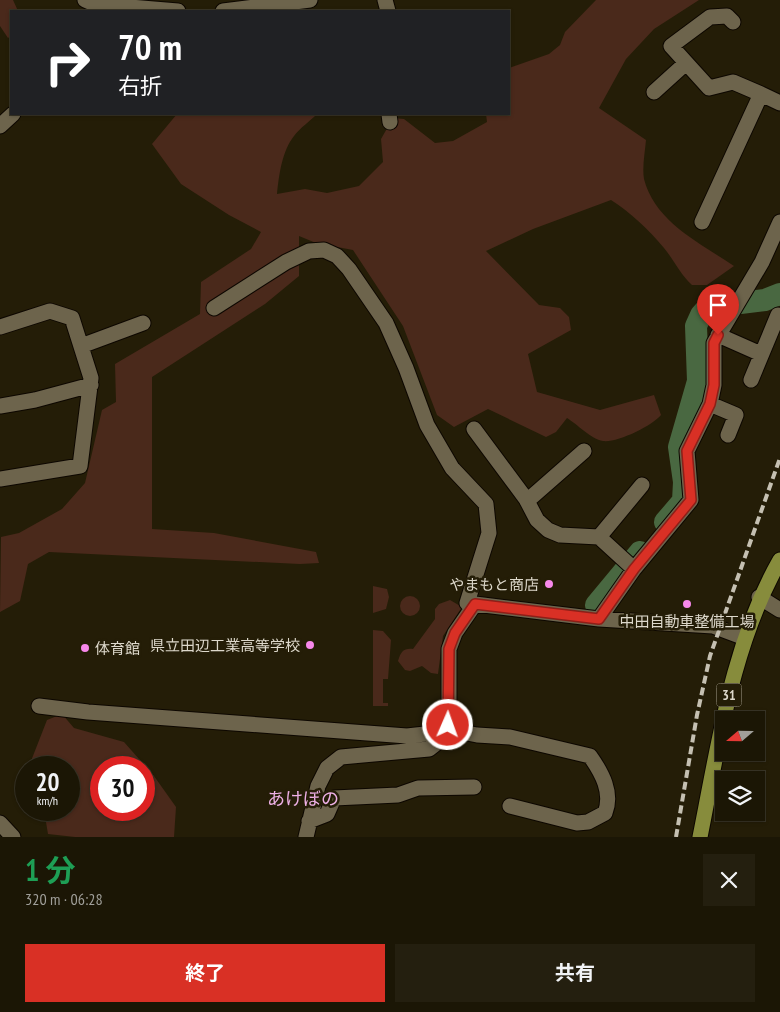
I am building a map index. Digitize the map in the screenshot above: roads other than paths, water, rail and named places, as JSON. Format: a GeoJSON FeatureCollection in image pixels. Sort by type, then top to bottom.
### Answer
{"type":"FeatureCollection","features":[{"type":"Feature","properties":{"kind":"main road","name":"31"},"geometry":{"type":"LineString","coordinates":[[700,837],[730,690],[745,638],[760,597],[780,560]]}},
{"type":"Feature","properties":{"kind":"street"},"geometry":{"type":"LineString","coordinates":[[86,0],[94,4],[166,10]]}},
{"type":"Feature","properties":{"kind":"street"},"geometry":{"type":"LineString","coordinates":[[244,10],[266,9],[310,0]]}},
{"type":"Feature","properties":{"kind":"street"},"geometry":{"type":"LineString","coordinates":[[733,22],[727,16],[710,17],[671,46],[708,88],[734,82],[780,103]]}},
{"type":"Feature","properties":{"kind":"street"},"geometry":{"type":"LineString","coordinates":[[654,92],[686,63]]}},
{"type":"Feature","properties":{"kind":"street"},"geometry":{"type":"LineString","coordinates":[[702,222],[761,94]]}},
{"type":"Feature","properties":{"kind":"street"},"geometry":{"type":"LineString","coordinates":[[0,126],[12,115]]}},
{"type":"Feature","properties":{"kind":"street"},"geometry":{"type":"LineString","coordinates":[[599,619],[631,566],[691,500],[687,451],[710,404],[714,385],[714,343],[762,262],[780,222]]}},
{"type":"Feature","properties":{"kind":"street"},"geometry":{"type":"LineString","coordinates":[[214,308],[286,262],[309,251],[324,250],[337,256],[349,269],[386,323],[406,368],[427,425],[452,468],[486,504],[489,533],[467,603]]}},
{"type":"Feature","properties":{"kind":"street"},"geometry":{"type":"LineString","coordinates":[[0,327],[50,311],[72,318],[92,378],[80,466],[0,479]]}},
{"type":"Feature","properties":{"kind":"street"},"geometry":{"type":"LineString","coordinates":[[751,380],[760,354],[778,315]]}},
{"type":"Feature","properties":{"kind":"street"},"geometry":{"type":"LineString","coordinates":[[81,346],[143,323]]}},
{"type":"Feature","properties":{"kind":"street"},"geometry":{"type":"LineString","coordinates":[[718,335],[760,354]]}},
{"type":"Feature","properties":{"kind":"street"},"geometry":{"type":"LineString","coordinates":[[0,406],[35,400],[91,385]]}},
{"type":"Feature","properties":{"kind":"street"},"geometry":{"type":"LineString","coordinates":[[710,404],[736,415],[728,435]]}},
{"type":"Feature","properties":{"kind":"street"},"geometry":{"type":"LineString","coordinates":[[474,429],[527,500],[537,520],[548,530],[560,535],[599,537],[631,566]]}},
{"type":"Feature","properties":{"kind":"street"},"geometry":{"type":"LineString","coordinates":[[527,500],[584,451]]}},
{"type":"Feature","properties":{"kind":"street"},"geometry":{"type":"LineString","coordinates":[[599,537],[642,485]]}},
{"type":"Feature","properties":{"kind":"street"},"geometry":{"type":"LineString","coordinates":[[760,597],[780,610]]}},
{"type":"Feature","properties":{"kind":"street"},"geometry":{"type":"LineString","coordinates":[[306,837],[318,786],[327,768],[341,757],[429,749],[443,738],[448,727],[449,649],[455,633],[475,604],[599,619],[713,626],[745,638]]}},
{"type":"Feature","properties":{"kind":"street"},"geometry":{"type":"LineString","coordinates":[[39,706],[88,712],[407,736],[426,734],[448,727],[477,735],[510,737],[590,756],[598,767],[608,797],[605,813],[588,822],[577,823],[510,806]]}},
{"type":"Feature","properties":{"kind":"street"},"geometry":{"type":"LineString","coordinates":[[309,822],[327,814],[334,798],[398,795],[418,788],[474,787]]}},
{"type":"Feature","properties":{"kind":"street"},"geometry":{"type":"LineString","coordinates":[[0,823],[13,837]]}},
{"type":"Feature","properties":{"kind":"waterway"},"geometry":{"type":"LineString","coordinates":[[665,522],[683,501],[684,482],[679,447],[698,381],[696,326],[701,315],[708,307],[765,300],[780,294]]}},
{"type":"Feature","properties":{"kind":"waterway"},"geometry":{"type":"LineString","coordinates":[[596,605],[640,552]]}},
{"type":"Feature","properties":{"kind":"railway"},"geometry":{"type":"LineString","coordinates":[[676,837],[697,715],[710,656],[780,458]]}},
{"type":"Feature","properties":{"kind":"place","name":"やまもと商店"},"geometry":{"type":"Point","coordinates":[549,584]}},
{"type":"Feature","properties":{"kind":"place","name":"中田自動車整備工場"},"geometry":{"type":"Point","coordinates":[687,604]}},
{"type":"Feature","properties":{"kind":"place","name":"県立田辺工業高等学校"},"geometry":{"type":"Point","coordinates":[310,645]}},
{"type":"Feature","properties":{"kind":"place","name":"体育館"},"geometry":{"type":"Point","coordinates":[85,648]}},
{"type":"Feature","properties":{"kind":"district","name":"あけぼの"},"geometry":{"type":"Point","coordinates":[303,798]}}]}
